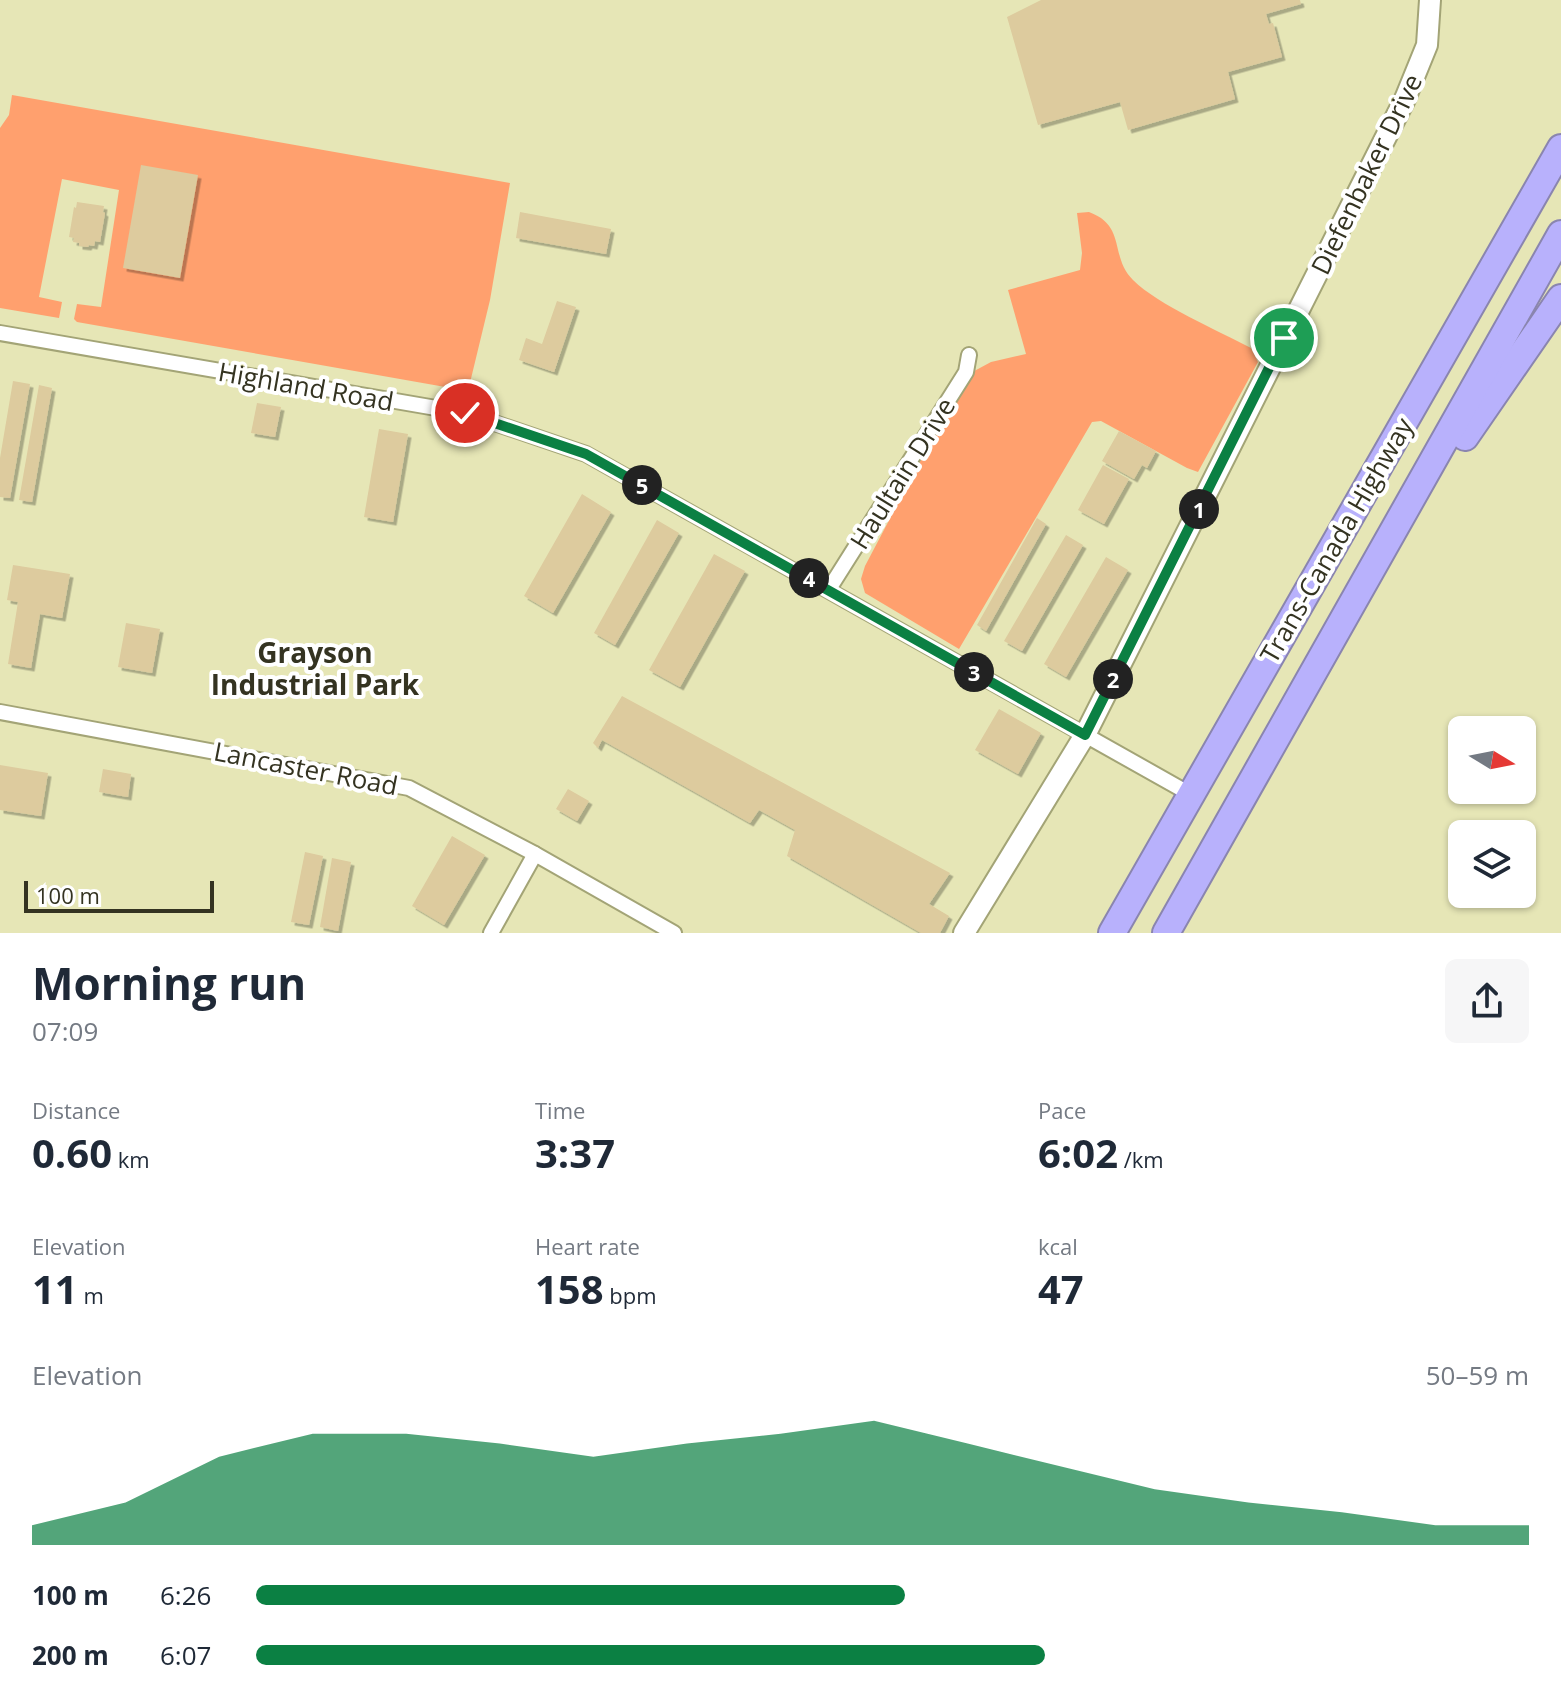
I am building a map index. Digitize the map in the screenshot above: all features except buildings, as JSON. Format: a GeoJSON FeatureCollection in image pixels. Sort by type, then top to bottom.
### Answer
{"type":"FeatureCollection","features":[{"type":"Feature","properties":{"kind":"highway","name":"Trans-Canada Highway"},"geometry":{"type":"LineString","coordinates":[[1112,933],[1561,148]]}},
{"type":"Feature","properties":{"kind":"highway","name":"Trans-Canada Highway"},"geometry":{"type":"LineString","coordinates":[[1166,933],[1561,234]]}},
{"type":"Feature","properties":{"kind":"highway"},"geometry":{"type":"LineString","coordinates":[[1380,558],[1561,298]]}},
{"type":"Feature","properties":{"kind":"street","name":"Diefenbaker Drive"},"geometry":{"type":"LineString","coordinates":[[964,933],[1085,735],[1405,99],[1427,45],[1430,0]]}},
{"type":"Feature","properties":{"kind":"street","name":"Highland Road"},"geometry":{"type":"LineString","coordinates":[[0,333],[465,413],[586,454],[1190,794]]}},
{"type":"Feature","properties":{"kind":"street","name":"Haultain Drive"},"geometry":{"type":"LineString","coordinates":[[829,589],[966,372],[969,355]]}},
{"type":"Feature","properties":{"kind":"street","name":"Lancaster Road"},"geometry":{"type":"LineString","coordinates":[[0,712],[409,788],[535,854],[674,933]]}},
{"type":"Feature","properties":{"kind":"street"},"geometry":{"type":"LineString","coordinates":[[491,933],[535,854]]}},
{"type":"Feature","properties":{"kind":"shaded area"},"geometry":{"type":"Polygon","coordinates":[[[12,95],[510,183],[490,300],[468,391],[77,322],[74,319],[77,304],[101,307],[119,190],[62,179],[39,297],[62,302],[59,318],[0,308],[0,128],[9,115],[12,95]]]}},
{"type":"Feature","properties":{"kind":"shaded area"},"geometry":{"type":"Polygon","coordinates":[[[1089,212],[1109,225],[1121,261],[1133,280],[1173,308],[1251,348],[1258,362],[1198,472],[1101,421],[1092,422],[959,649],[865,593],[861,579],[965,376],[991,362],[1026,354],[1008,290],[1080,270],[1082,253],[1077,213],[1089,212]]]}},
{"type":"Feature","properties":{"kind":"district","name":"Grayson Industrial Park"},"geometry":{"type":"Point","coordinates":[315,668]}},
{"type":"Feature","properties":{"kind":"route"},"geometry":{"type":"LineString","coordinates":[[465,413],[586,454],[1085,735],[1284,338]]}}]}
